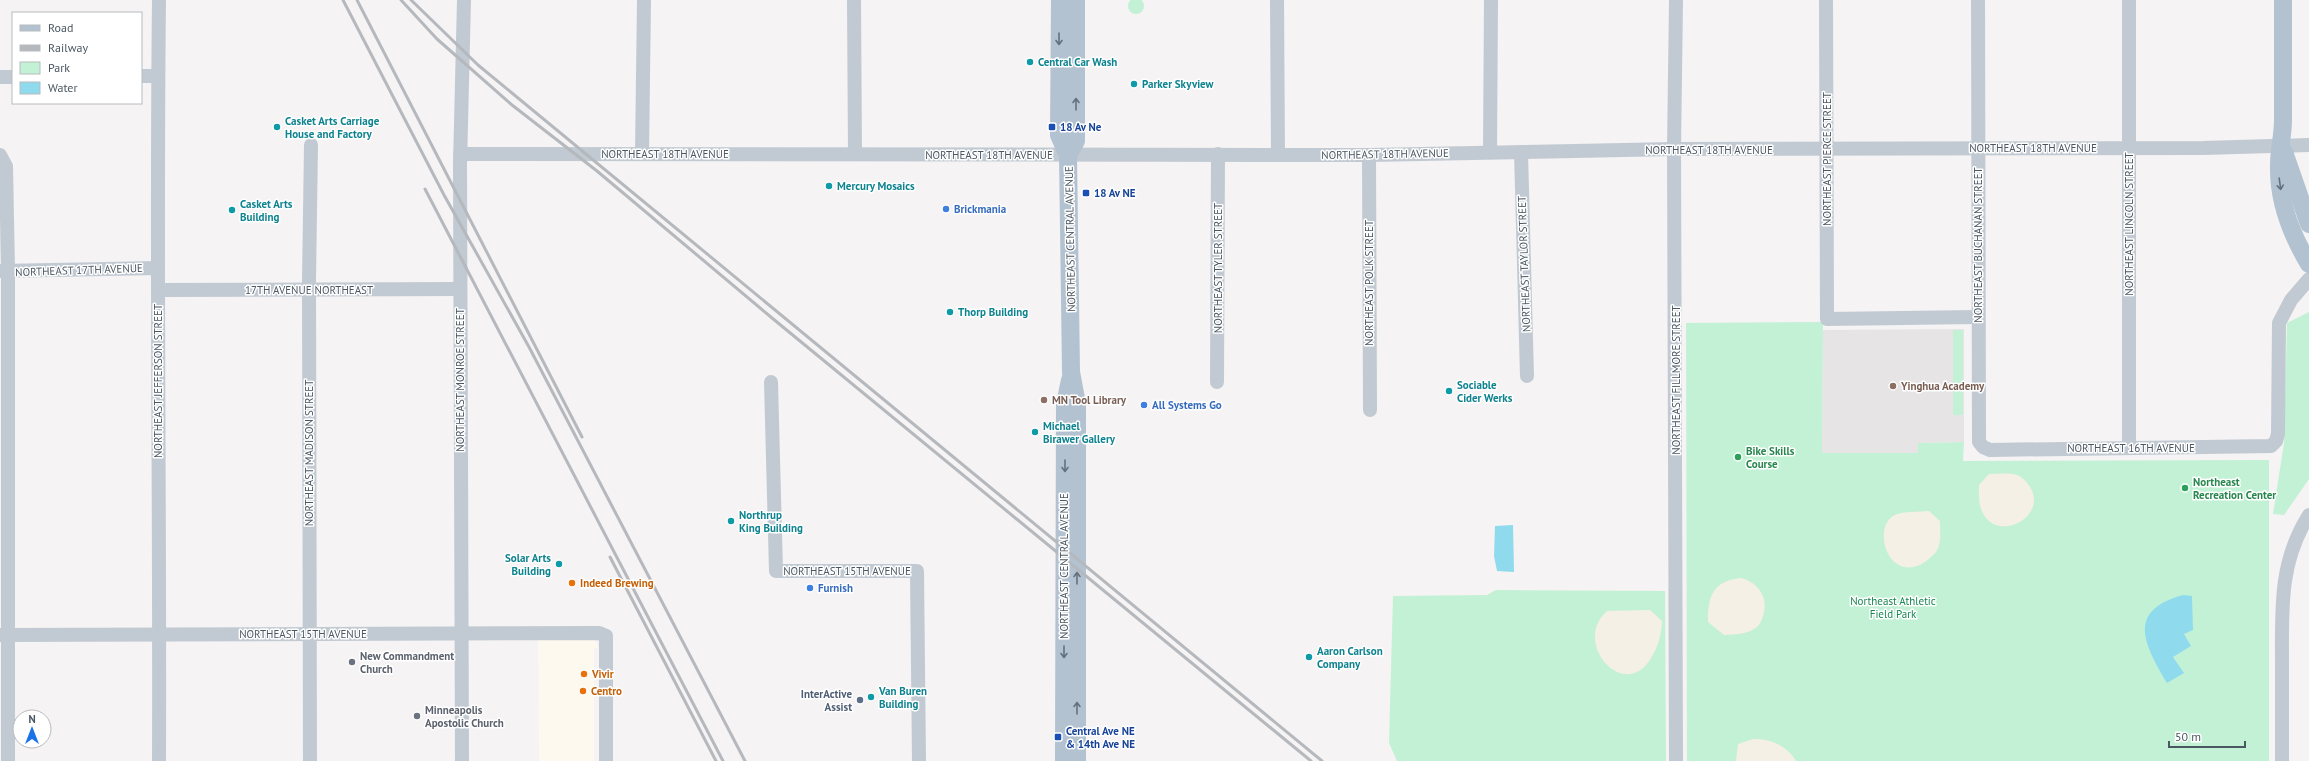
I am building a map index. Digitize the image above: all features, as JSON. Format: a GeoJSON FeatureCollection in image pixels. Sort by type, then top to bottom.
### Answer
{"type":"FeatureCollection","features":[{"type":"Feature","properties":{"kind":"main road","name":"NORTHEAST CENTRAL AVENUE"},"geometry":{"type":"LineString","coordinates":[[1060,0],[1059,134],[1068,155],[1071,372],[1077,404],[1077,761]]}},
{"type":"Feature","properties":{"kind":"main road","name":"NORTHEAST CENTRAL AVENUE"},"geometry":{"type":"LineString","coordinates":[[1068,155],[1076,141],[1076,0]]}},
{"type":"Feature","properties":{"kind":"main road"},"geometry":{"type":"LineString","coordinates":[[2283,0],[2282,145],[2279,165],[2286,217],[2297,244],[2309,264]]}},
{"type":"Feature","properties":{"kind":"main road"},"geometry":{"type":"LineString","coordinates":[[2282,145],[2309,224]]}},
{"type":"Feature","properties":{"kind":"main road","name":"NORTHEAST CENTRAL AVENUE"},"geometry":{"type":"LineString","coordinates":[[1064,761],[1065,404],[1071,372]]}},
{"type":"Feature","properties":{"kind":"street","name":"NORTHEAST JEFFERSON STREET"},"geometry":{"type":"LineString","coordinates":[[159,0],[157,268],[159,761]]}},
{"type":"Feature","properties":{"kind":"street","name":"NORTHEAST MONROE STREET"},"geometry":{"type":"LineString","coordinates":[[462,761],[460,154],[464,0]]}},
{"type":"Feature","properties":{"kind":"street"},"geometry":{"type":"LineString","coordinates":[[642,154],[644,0]]}},
{"type":"Feature","properties":{"kind":"street"},"geometry":{"type":"LineString","coordinates":[[854,0],[855,154]]}},
{"type":"Feature","properties":{"kind":"street"},"geometry":{"type":"LineString","coordinates":[[1277,0],[1278,154]]}},
{"type":"Feature","properties":{"kind":"street"},"geometry":{"type":"LineString","coordinates":[[1490,152],[1491,0]]}},
{"type":"Feature","properties":{"kind":"street","name":"NORTHEAST FILLMORE STREET"},"geometry":{"type":"LineString","coordinates":[[1676,0],[1674,149],[1676,761]]}},
{"type":"Feature","properties":{"kind":"street","name":"NORTHEAST PIERCE STREET"},"geometry":{"type":"LineString","coordinates":[[1826,0],[1827,319],[1978,317]]}},
{"type":"Feature","properties":{"kind":"street","name":"NORTHEAST BUCHANAN STREET"},"geometry":{"type":"LineString","coordinates":[[1978,0],[1979,442]]}},
{"type":"Feature","properties":{"kind":"street","name":"NORTHEAST LINCOLN STREET"},"geometry":{"type":"LineString","coordinates":[[2129,0],[2129,448]]}},
{"type":"Feature","properties":{"kind":"street"},"geometry":{"type":"LineString","coordinates":[[142,76],[158,76]]}},
{"type":"Feature","properties":{"kind":"street"},"geometry":{"type":"LineString","coordinates":[[0,77],[12,77]]}},
{"type":"Feature","properties":{"kind":"street","name":"NORTHEAST MADISON STREET"},"geometry":{"type":"LineString","coordinates":[[310,145],[310,761]]}},
{"type":"Feature","properties":{"kind":"street","name":"NORTHEAST 18TH AVENUE"},"geometry":{"type":"LineString","coordinates":[[460,154],[1369,155],[1674,149],[2129,147],[2267,148],[2282,145],[2309,145]]}},
{"type":"Feature","properties":{"kind":"street","name":"NORTHEAST TAYLOR STREET"},"geometry":{"type":"LineString","coordinates":[[1521,152],[1527,376]]}},
{"type":"Feature","properties":{"kind":"street","name":"NORTHEAST TYLER STREET"},"geometry":{"type":"LineString","coordinates":[[1218,154],[1218,382]]}},
{"type":"Feature","properties":{"kind":"street"},"geometry":{"type":"LineString","coordinates":[[0,155],[6,166],[4,272],[4,635],[8,761]]}},
{"type":"Feature","properties":{"kind":"street","name":"NORTHEAST POLK STREET"},"geometry":{"type":"LineString","coordinates":[[1369,155],[1370,410]]}},
{"type":"Feature","properties":{"kind":"street","name":"NORTHEAST 17TH AVENUE"},"geometry":{"type":"LineString","coordinates":[[4,272],[157,268]]}},
{"type":"Feature","properties":{"kind":"street","name":"NORTHEAST 16TH AVENUE"},"geometry":{"type":"LineString","coordinates":[[1979,442],[1983,447],[1990,450],[2264,448],[2271,446],[2276,441],[2278,434],[2279,323],[2291,300],[2309,279]]}},
{"type":"Feature","properties":{"kind":"street","name":"17TH AVENUE NORTHEAST"},"geometry":{"type":"LineString","coordinates":[[158,290],[460,289]]}},
{"type":"Feature","properties":{"kind":"street","name":"NORTHEAST 15TH AVENUE"},"geometry":{"type":"LineString","coordinates":[[771,382],[776,571],[917,571],[919,761]]}},
{"type":"Feature","properties":{"kind":"street"},"geometry":{"type":"LineString","coordinates":[[2282,761],[2282,594],[2287,564],[2301,527],[2309,515]]}},
{"type":"Feature","properties":{"kind":"street","name":"NORTHEAST 15TH AVENUE"},"geometry":{"type":"LineString","coordinates":[[4,635],[599,633],[606,636],[606,761]]}},
{"type":"Feature","properties":{"kind":"shaded area","name":"Yinghua Academy"},"geometry":{"type":"Polygon","coordinates":[[[1964,329],[1964,442],[1918,443],[1918,453],[1822,453],[1823,330],[1964,329]]]}},
{"type":"Feature","properties":{"kind":"shaded area"},"geometry":{"type":"Polygon","coordinates":[[[538,640],[593,640],[597,643],[598,648],[594,648],[594,761],[539,761],[538,640]]]}},
{"type":"Feature","properties":{"kind":"green space"},"geometry":{"type":"Polygon","coordinates":[[[1133,-1],[1139,-1],[1143,3],[1143,9],[1136,14],[1129,9],[1128,6],[1133,-1]]]}},
{"type":"Feature","properties":{"kind":"green space"},"geometry":{"type":"Polygon","coordinates":[[[2309,312],[2309,479],[2284,515],[2273,514],[2284,443],[2287,323],[2309,312]]]}},
{"type":"Feature","properties":{"kind":"green space","name":"Northeast Athletic Field Park"},"geometry":{"type":"Polygon","coordinates":[[[1823,322],[1822,453],[1918,453],[1918,443],[1964,442],[1963,461],[2269,460],[2269,761],[1687,761],[1686,323],[1823,322]]]}},
{"type":"Feature","properties":{"kind":"green space"},"geometry":{"type":"Polygon","coordinates":[[[1953,330],[1963,330],[1963,415],[1953,415],[1953,330]]]}},
{"type":"Feature","properties":{"kind":"green space"},"geometry":{"type":"Polygon","coordinates":[[[1496,590],[1665,591],[1666,761],[1397,761],[1389,743],[1393,596],[1487,595],[1496,590]]]}},
{"type":"Feature","properties":{"kind":"sand"},"geometry":{"type":"Polygon","coordinates":[[[1989,474],[2016,475],[2027,483],[2034,498],[2033,507],[2028,516],[2020,522],[2010,526],[2000,526],[1991,523],[1982,512],[1979,497],[1979,485],[1989,474]]]}},
{"type":"Feature","properties":{"kind":"sand"},"geometry":{"type":"Polygon","coordinates":[[[1929,511],[1940,521],[1939,547],[1932,556],[1922,564],[1913,567],[1905,567],[1898,564],[1887,552],[1884,543],[1884,532],[1887,522],[1893,516],[1899,514],[1929,511]]]}},
{"type":"Feature","properties":{"kind":"sand"},"geometry":{"type":"Polygon","coordinates":[[[1741,578],[1753,584],[1761,592],[1765,603],[1763,616],[1759,625],[1753,630],[1741,634],[1724,635],[1708,622],[1711,598],[1718,587],[1724,583],[1741,578]]]}},
{"type":"Feature","properties":{"kind":"sand"},"geometry":{"type":"Polygon","coordinates":[[[1650,610],[1662,621],[1659,640],[1654,653],[1640,670],[1628,674],[1616,671],[1606,663],[1598,652],[1595,638],[1597,624],[1607,611],[1650,610]]]}},
{"type":"Feature","properties":{"kind":"sand"},"geometry":{"type":"Polygon","coordinates":[[[1753,739],[1766,740],[1778,744],[1788,751],[1796,761],[1736,761],[1738,744],[1753,739]]]}},
{"type":"Feature","properties":{"kind":"water"},"geometry":{"type":"Polygon","coordinates":[[[1513,525],[1514,572],[1497,571],[1494,556],[1495,526],[1513,525]]]}},
{"type":"Feature","properties":{"kind":"water"},"geometry":{"type":"Polygon","coordinates":[[[2183,595],[2192,596],[2193,630],[2184,634],[2191,646],[2173,657],[2184,673],[2167,683],[2147,643],[2145,631],[2147,620],[2153,610],[2165,602],[2183,595]]]}},
{"type":"Feature","properties":{"kind":"railway"},"geometry":{"type":"LineString","coordinates":[[343,0],[444,195],[529,347],[745,761]]}},
{"type":"Feature","properties":{"kind":"railway"},"geometry":{"type":"LineString","coordinates":[[357,0],[582,437]]}},
{"type":"Feature","properties":{"kind":"railway"},"geometry":{"type":"LineString","coordinates":[[401,0],[437,39],[512,105],[597,171],[772,318],[1311,761]]}},
{"type":"Feature","properties":{"kind":"railway"},"geometry":{"type":"LineString","coordinates":[[411,0],[478,65],[1322,761]]}},
{"type":"Feature","properties":{"kind":"railway"},"geometry":{"type":"LineString","coordinates":[[425,189],[723,761]]}},
{"type":"Feature","properties":{"kind":"railway"},"geometry":{"type":"LineString","coordinates":[[610,557],[716,761]]}},
{"type":"Feature","properties":{"kind":"place","name":"Central Car Wash"},"geometry":{"type":"Point","coordinates":[1030,62]}},
{"type":"Feature","properties":{"kind":"place","name":"Parker Skyview"},"geometry":{"type":"Point","coordinates":[1134,84]}},
{"type":"Feature","properties":{"kind":"place","name":"Casket Arts Carriage House and Factory"},"geometry":{"type":"Point","coordinates":[277,127]}},
{"type":"Feature","properties":{"kind":"place","name":"18 Av Ne"},"geometry":{"type":"Point","coordinates":[1052,127]}},
{"type":"Feature","properties":{"kind":"place","name":"Mercury Mosaics"},"geometry":{"type":"Point","coordinates":[829,186]}},
{"type":"Feature","properties":{"kind":"place","name":"18 Av NE"},"geometry":{"type":"Point","coordinates":[1086,193]}},
{"type":"Feature","properties":{"kind":"place","name":"Brickmania"},"geometry":{"type":"Point","coordinates":[946,209]}},
{"type":"Feature","properties":{"kind":"place","name":"Casket Arts Building"},"geometry":{"type":"Point","coordinates":[232,210]}},
{"type":"Feature","properties":{"kind":"place","name":"Thorp Building"},"geometry":{"type":"Point","coordinates":[950,312]}},
{"type":"Feature","properties":{"kind":"place","name":"Yinghua Academy"},"geometry":{"type":"Point","coordinates":[1893,386]}},
{"type":"Feature","properties":{"kind":"place","name":"Sociable Cider Werks"},"geometry":{"type":"Point","coordinates":[1449,391]}},
{"type":"Feature","properties":{"kind":"place","name":"MN Tool Library"},"geometry":{"type":"Point","coordinates":[1044,400]}},
{"type":"Feature","properties":{"kind":"place","name":"All Systems Go"},"geometry":{"type":"Point","coordinates":[1144,405]}},
{"type":"Feature","properties":{"kind":"place","name":"Michael Birawer Gallery"},"geometry":{"type":"Point","coordinates":[1035,432]}},
{"type":"Feature","properties":{"kind":"place","name":"Bike Skills Course"},"geometry":{"type":"Point","coordinates":[1738,457]}},
{"type":"Feature","properties":{"kind":"place","name":"Northeast Recreation Center"},"geometry":{"type":"Point","coordinates":[2185,488]}},
{"type":"Feature","properties":{"kind":"place","name":"Northrup King Building"},"geometry":{"type":"Point","coordinates":[731,521]}},
{"type":"Feature","properties":{"kind":"place","name":"Solar Arts Building"},"geometry":{"type":"Point","coordinates":[559,564]}},
{"type":"Feature","properties":{"kind":"place","name":"Indeed Brewing"},"geometry":{"type":"Point","coordinates":[572,583]}},
{"type":"Feature","properties":{"kind":"place","name":"Furnish"},"geometry":{"type":"Point","coordinates":[810,588]}},
{"type":"Feature","properties":{"kind":"place","name":"Aaron Carlson Company"},"geometry":{"type":"Point","coordinates":[1309,657]}},
{"type":"Feature","properties":{"kind":"place","name":"New Commandment Church"},"geometry":{"type":"Point","coordinates":[352,662]}},
{"type":"Feature","properties":{"kind":"place","name":"Vivir"},"geometry":{"type":"Point","coordinates":[584,674]}},
{"type":"Feature","properties":{"kind":"place","name":"Centro"},"geometry":{"type":"Point","coordinates":[583,691]}},
{"type":"Feature","properties":{"kind":"place","name":"Van Buren Building"},"geometry":{"type":"Point","coordinates":[871,697]}},
{"type":"Feature","properties":{"kind":"place","name":"InterActive Assist"},"geometry":{"type":"Point","coordinates":[860,700]}},
{"type":"Feature","properties":{"kind":"place","name":"Minneapolis Apostolic Church"},"geometry":{"type":"Point","coordinates":[417,716]}},
{"type":"Feature","properties":{"kind":"place","name":"Central Ave NE & 14th Ave NE"},"geometry":{"type":"Point","coordinates":[1058,737]}}]}
